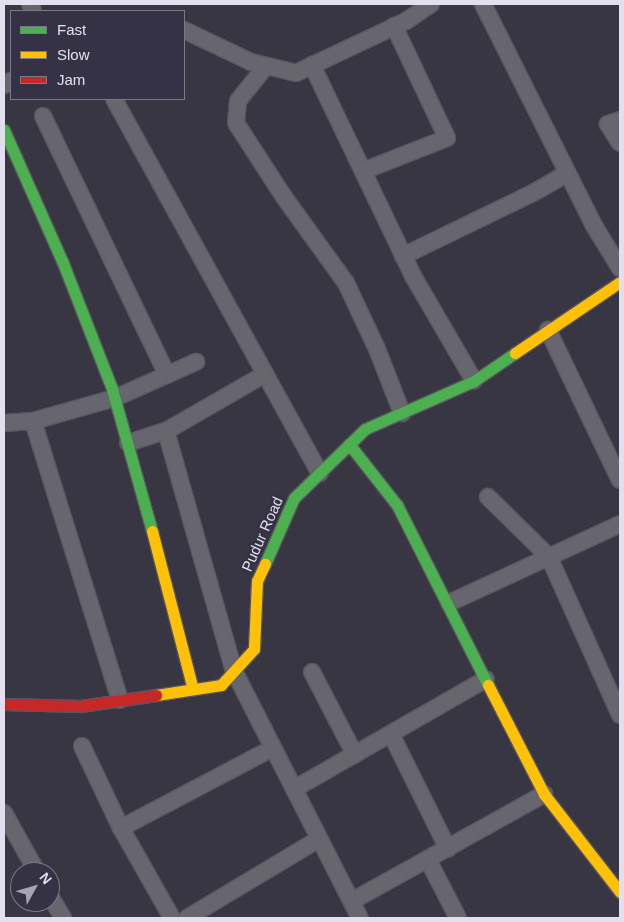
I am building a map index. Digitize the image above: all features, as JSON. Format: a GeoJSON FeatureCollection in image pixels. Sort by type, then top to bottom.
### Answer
{"type":"FeatureCollection","features":[{"type":"Feature","properties":{"kind":"street"},"geometry":{"type":"LineString","coordinates":[[185,30],[251,62],[296,73],[394,26],[431,4]]}},
{"type":"Feature","properties":{"kind":"street"},"geometry":{"type":"LineString","coordinates":[[483,4],[593,224],[620,268]]}},
{"type":"Feature","properties":{"kind":"street"},"geometry":{"type":"LineString","coordinates":[[363,171],[447,138],[394,26]]}},
{"type":"Feature","properties":{"kind":"street"},"geometry":{"type":"LineString","coordinates":[[312,65],[403,256],[474,382]]}},
{"type":"Feature","properties":{"kind":"street"},"geometry":{"type":"LineString","coordinates":[[266,66],[238,101],[236,123],[284,197],[346,283],[378,349],[402,413]]}},
{"type":"Feature","properties":{"kind":"street"},"geometry":{"type":"LineString","coordinates":[[115,100],[320,472]]}},
{"type":"Feature","properties":{"kind":"street"},"geometry":{"type":"LineString","coordinates":[[43,116],[167,375]]}},
{"type":"Feature","properties":{"kind":"street"},"geometry":{"type":"LineString","coordinates":[[620,120],[608,124],[620,143]]}},
{"type":"Feature","properties":{"kind":"street"},"geometry":{"type":"LineString","coordinates":[[4,130],[63,263],[115,398],[163,570],[193,689]]}},
{"type":"Feature","properties":{"kind":"street"},"geometry":{"type":"LineString","coordinates":[[403,256],[533,193],[567,173]]}},
{"type":"Feature","properties":{"kind":"street","name":"Pudur Road"},"geometry":{"type":"LineString","coordinates":[[4,704],[81,706],[221,685],[254,649],[257,581],[294,498],[365,429],[474,382],[620,282]]}},
{"type":"Feature","properties":{"kind":"street"},"geometry":{"type":"LineString","coordinates":[[548,330],[620,480]]}},
{"type":"Feature","properties":{"kind":"street"},"geometry":{"type":"LineString","coordinates":[[4,422],[33,421],[115,398],[196,362]]}},
{"type":"Feature","properties":{"kind":"street"},"geometry":{"type":"LineString","coordinates":[[128,443],[166,430],[265,374]]}},
{"type":"Feature","properties":{"kind":"street"},"geometry":{"type":"LineString","coordinates":[[33,421],[120,700]]}},
{"type":"Feature","properties":{"kind":"street"},"geometry":{"type":"LineString","coordinates":[[166,430],[234,671],[360,918]]}},
{"type":"Feature","properties":{"kind":"street"},"geometry":{"type":"LineString","coordinates":[[349,444],[398,505],[544,794],[620,892]]}},
{"type":"Feature","properties":{"kind":"street"},"geometry":{"type":"LineString","coordinates":[[488,497],[549,557],[620,715]]}},
{"type":"Feature","properties":{"kind":"street"},"geometry":{"type":"LineString","coordinates":[[449,603],[620,524]]}},
{"type":"Feature","properties":{"kind":"street"},"geometry":{"type":"LineString","coordinates":[[312,672],[355,754]]}},
{"type":"Feature","properties":{"kind":"street"},"geometry":{"type":"LineString","coordinates":[[294,789],[486,679]]}},
{"type":"Feature","properties":{"kind":"street"},"geometry":{"type":"LineString","coordinates":[[391,734],[448,849]]}},
{"type":"Feature","properties":{"kind":"street"},"geometry":{"type":"LineString","coordinates":[[82,746],[121,828],[172,918]]}},
{"type":"Feature","properties":{"kind":"street"},"geometry":{"type":"LineString","coordinates":[[121,828],[273,748]]}},
{"type":"Feature","properties":{"kind":"street"},"geometry":{"type":"LineString","coordinates":[[352,901],[544,794]]}},
{"type":"Feature","properties":{"kind":"street"},"geometry":{"type":"LineString","coordinates":[[4,812],[32,862]]}},
{"type":"Feature","properties":{"kind":"street"},"geometry":{"type":"LineString","coordinates":[[187,918],[320,839]]}},
{"type":"Feature","properties":{"kind":"street"},"geometry":{"type":"LineString","coordinates":[[428,860],[458,918]]}},
{"type":"Feature","properties":{"kind":"traffic: fast"},"geometry":{"type":"LineString","coordinates":[[4,130],[63,263],[112,389],[152,531]]}},
{"type":"Feature","properties":{"kind":"traffic: fast"},"geometry":{"type":"LineString","coordinates":[[265,564],[294,498],[365,429],[474,381],[515,353]]}},
{"type":"Feature","properties":{"kind":"traffic: fast"},"geometry":{"type":"LineString","coordinates":[[349,444],[397,505],[488,685]]}},
{"type":"Feature","properties":{"kind":"traffic: slow"},"geometry":{"type":"LineString","coordinates":[[515,353],[620,282]]}},
{"type":"Feature","properties":{"kind":"traffic: slow"},"geometry":{"type":"LineString","coordinates":[[152,531],[193,689]]}},
{"type":"Feature","properties":{"kind":"traffic: slow"},"geometry":{"type":"LineString","coordinates":[[156,695],[221,685],[254,649],[257,581],[265,564]]}},
{"type":"Feature","properties":{"kind":"traffic: slow"},"geometry":{"type":"LineString","coordinates":[[488,685],[544,794],[620,892]]}},
{"type":"Feature","properties":{"kind":"traffic: jam"},"geometry":{"type":"LineString","coordinates":[[4,704],[81,706],[156,695]]}}]}
